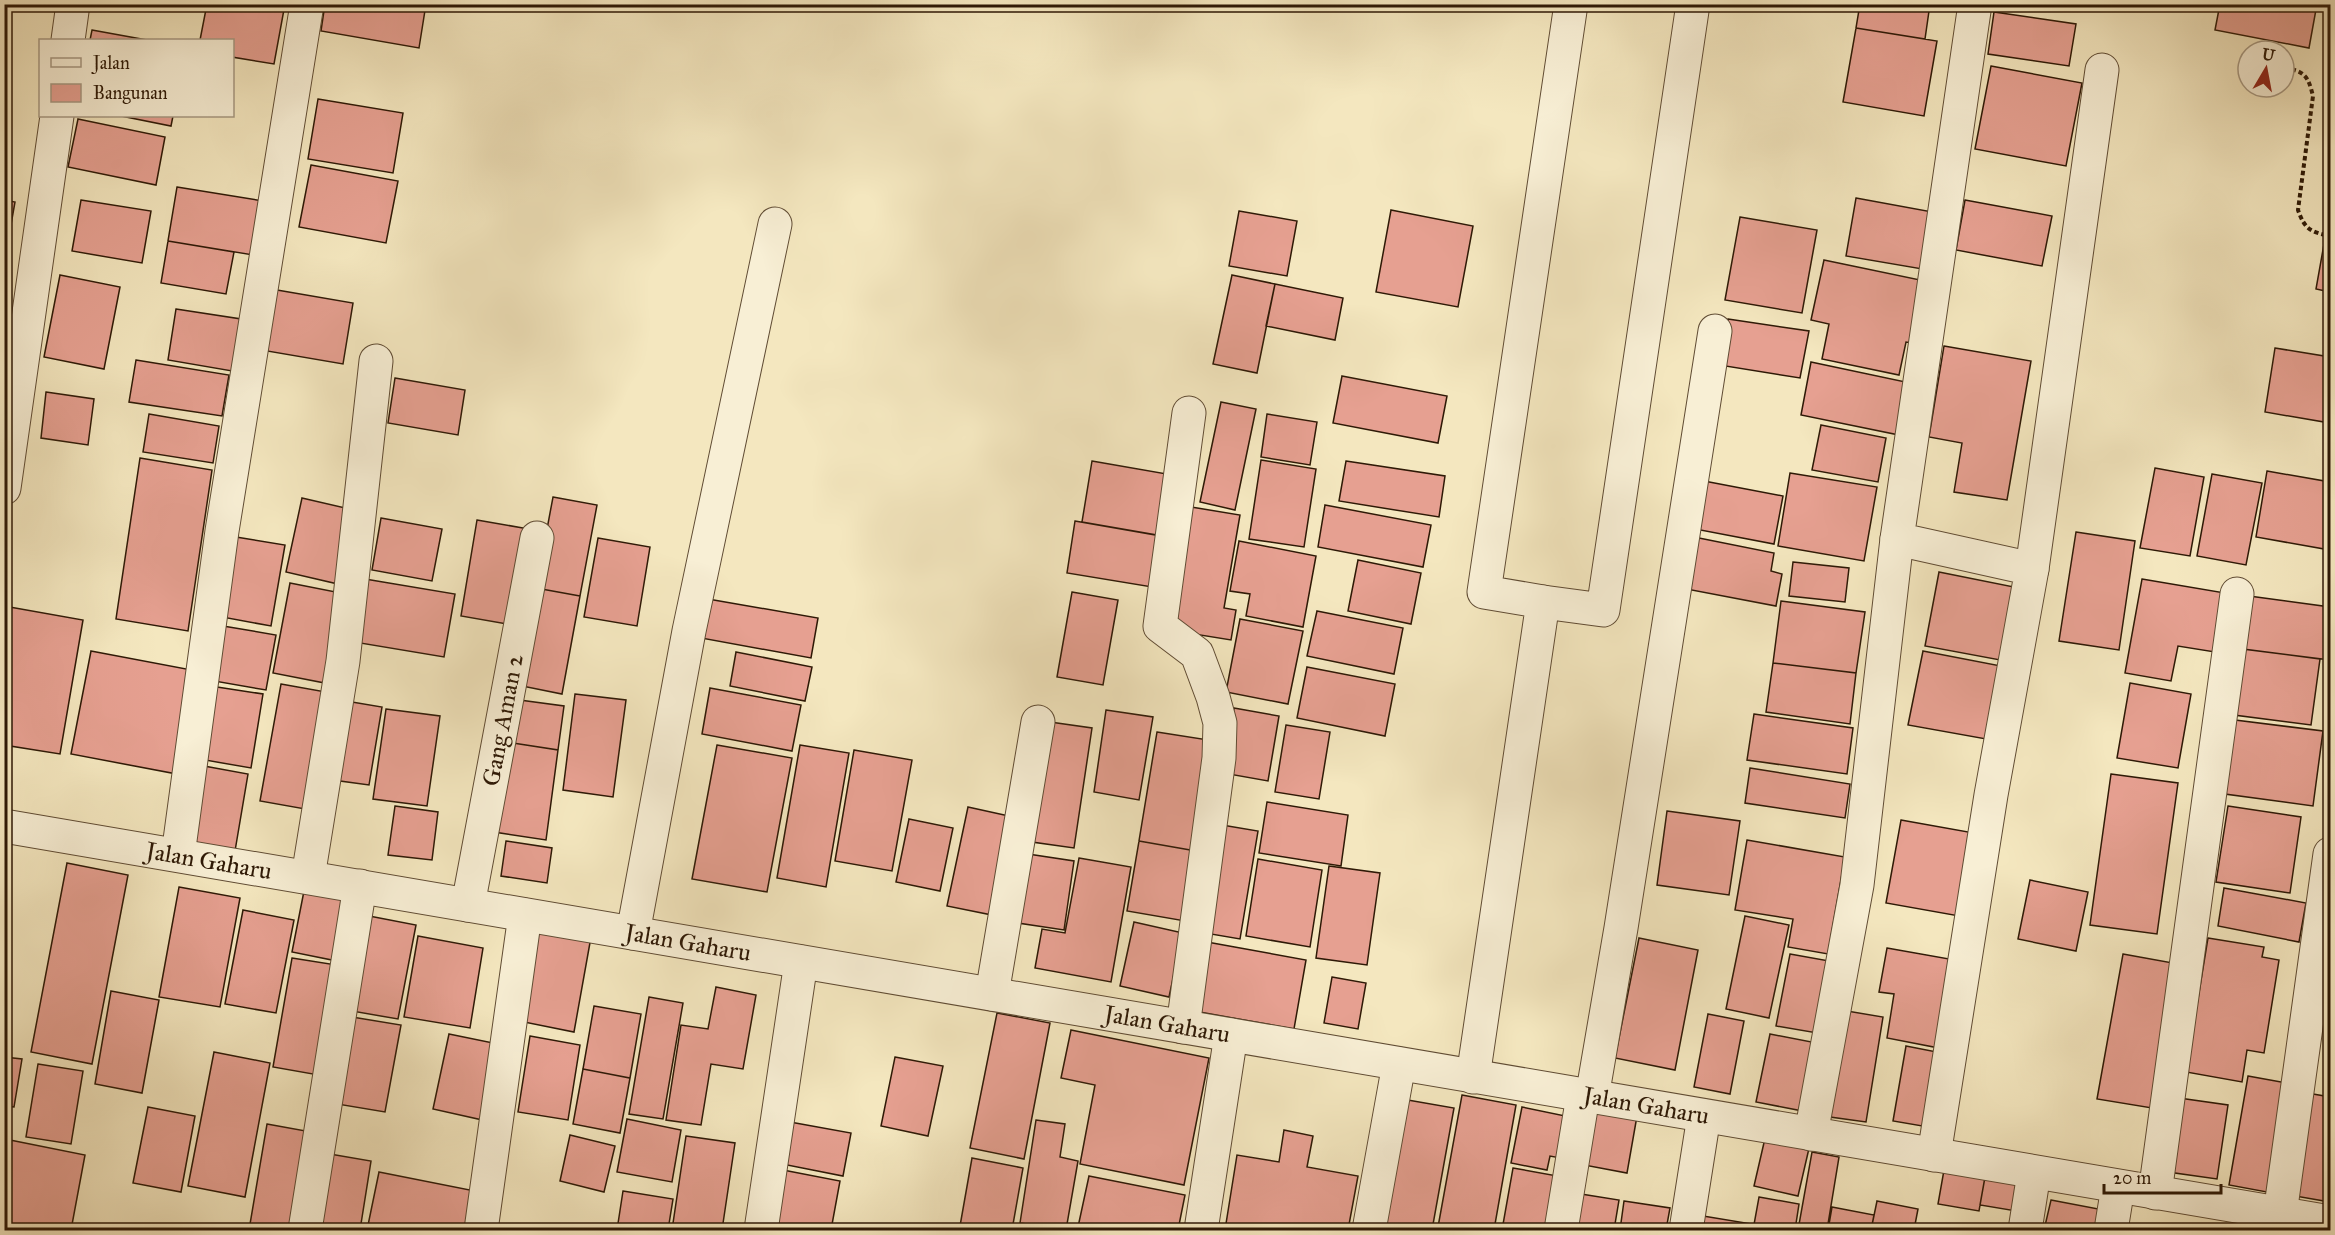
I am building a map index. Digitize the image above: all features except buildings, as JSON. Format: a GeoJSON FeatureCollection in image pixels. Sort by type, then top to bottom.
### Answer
{"type":"FeatureCollection","features":[{"type":"Feature","properties":{"kind":"street"},"geometry":{"type":"LineString","coordinates":[[68,39],[73,4]]}},
{"type":"Feature","properties":{"kind":"street"},"geometry":{"type":"LineString","coordinates":[[178,855],[222,531],[307,4]]}},
{"type":"Feature","properties":{"kind":"street"},"geometry":{"type":"LineString","coordinates":[[1571,4],[1484,592],[1603,610],[1693,4]]}},
{"type":"Feature","properties":{"kind":"street"},"geometry":{"type":"LineString","coordinates":[[1811,1134],[1857,885],[1897,539],[1976,4]]}},
{"type":"Feature","properties":{"kind":"street"},"geometry":{"type":"LineString","coordinates":[[1934,1155],[1991,795],[2032,569],[2103,70]]}},
{"type":"Feature","properties":{"kind":"street"},"geometry":{"type":"LineString","coordinates":[[4,488],[57,117]]}},
{"type":"Feature","properties":{"kind":"street"},"geometry":{"type":"LineString","coordinates":[[633,933],[689,631],[775,224]]}},
{"type":"Feature","properties":{"kind":"street"},"geometry":{"type":"LineString","coordinates":[[1561,1230],[1621,928],[1715,331]]}},
{"type":"Feature","properties":{"kind":"street"},"geometry":{"type":"LineString","coordinates":[[308,877],[343,661],[376,361]]}},
{"type":"Feature","properties":{"kind":"street"},"geometry":{"type":"LineString","coordinates":[[1183,1027],[1219,758],[1220,723],[1197,654],[1160,626],[1189,413]]}},
{"type":"Feature","properties":{"kind":"street","name":"Gang Aman 2"},"geometry":{"type":"LineString","coordinates":[[468,905],[537,538]]}},
{"type":"Feature","properties":{"kind":"street"},"geometry":{"type":"LineString","coordinates":[[1897,539],[2032,569]]}},
{"type":"Feature","properties":{"kind":"street"},"geometry":{"type":"LineString","coordinates":[[2155,1193],[2237,594]]}},
{"type":"Feature","properties":{"kind":"street"},"geometry":{"type":"LineString","coordinates":[[1473,1077],[1544,602]]}},
{"type":"Feature","properties":{"kind":"street"},"geometry":{"type":"LineString","coordinates":[[992,994],[1038,722]]}},
{"type":"Feature","properties":{"kind":"street","name":"Jalan Gaharu"},"geometry":{"type":"LineString","coordinates":[[4,826],[2155,1193],[2234,1219],[2280,1214],[2331,1222]]}},
{"type":"Feature","properties":{"kind":"street"},"geometry":{"type":"LineString","coordinates":[[2280,1214],[2331,854]]}},
{"type":"Feature","properties":{"kind":"street"},"geometry":{"type":"LineString","coordinates":[[305,1230],[360,886]]}},
{"type":"Feature","properties":{"kind":"street"},"geometry":{"type":"LineString","coordinates":[[481,1230],[525,915]]}},
{"type":"Feature","properties":{"kind":"street"},"geometry":{"type":"LineString","coordinates":[[761,1230],[801,962]]}},
{"type":"Feature","properties":{"kind":"street"},"geometry":{"type":"LineString","coordinates":[[1201,1230],[1231,1035]]}},
{"type":"Feature","properties":{"kind":"street"},"geometry":{"type":"LineString","coordinates":[[1369,1230],[1399,1064]]}},
{"type":"Feature","properties":{"kind":"street"},"geometry":{"type":"LineString","coordinates":[[1686,1230],[1704,1116]]}},
{"type":"Feature","properties":{"kind":"street"},"geometry":{"type":"LineString","coordinates":[[2025,1230],[2034,1173]]}},
{"type":"Feature","properties":{"kind":"street"},"geometry":{"type":"LineString","coordinates":[[2111,1230],[2118,1187]]}},
{"type":"Feature","properties":{"kind":"path"},"geometry":{"type":"LineString","coordinates":[[2296,70],[2300,70],[2309,81],[2313,96],[2298,210],[2302,223],[2313,232],[2331,236]]}}]}
